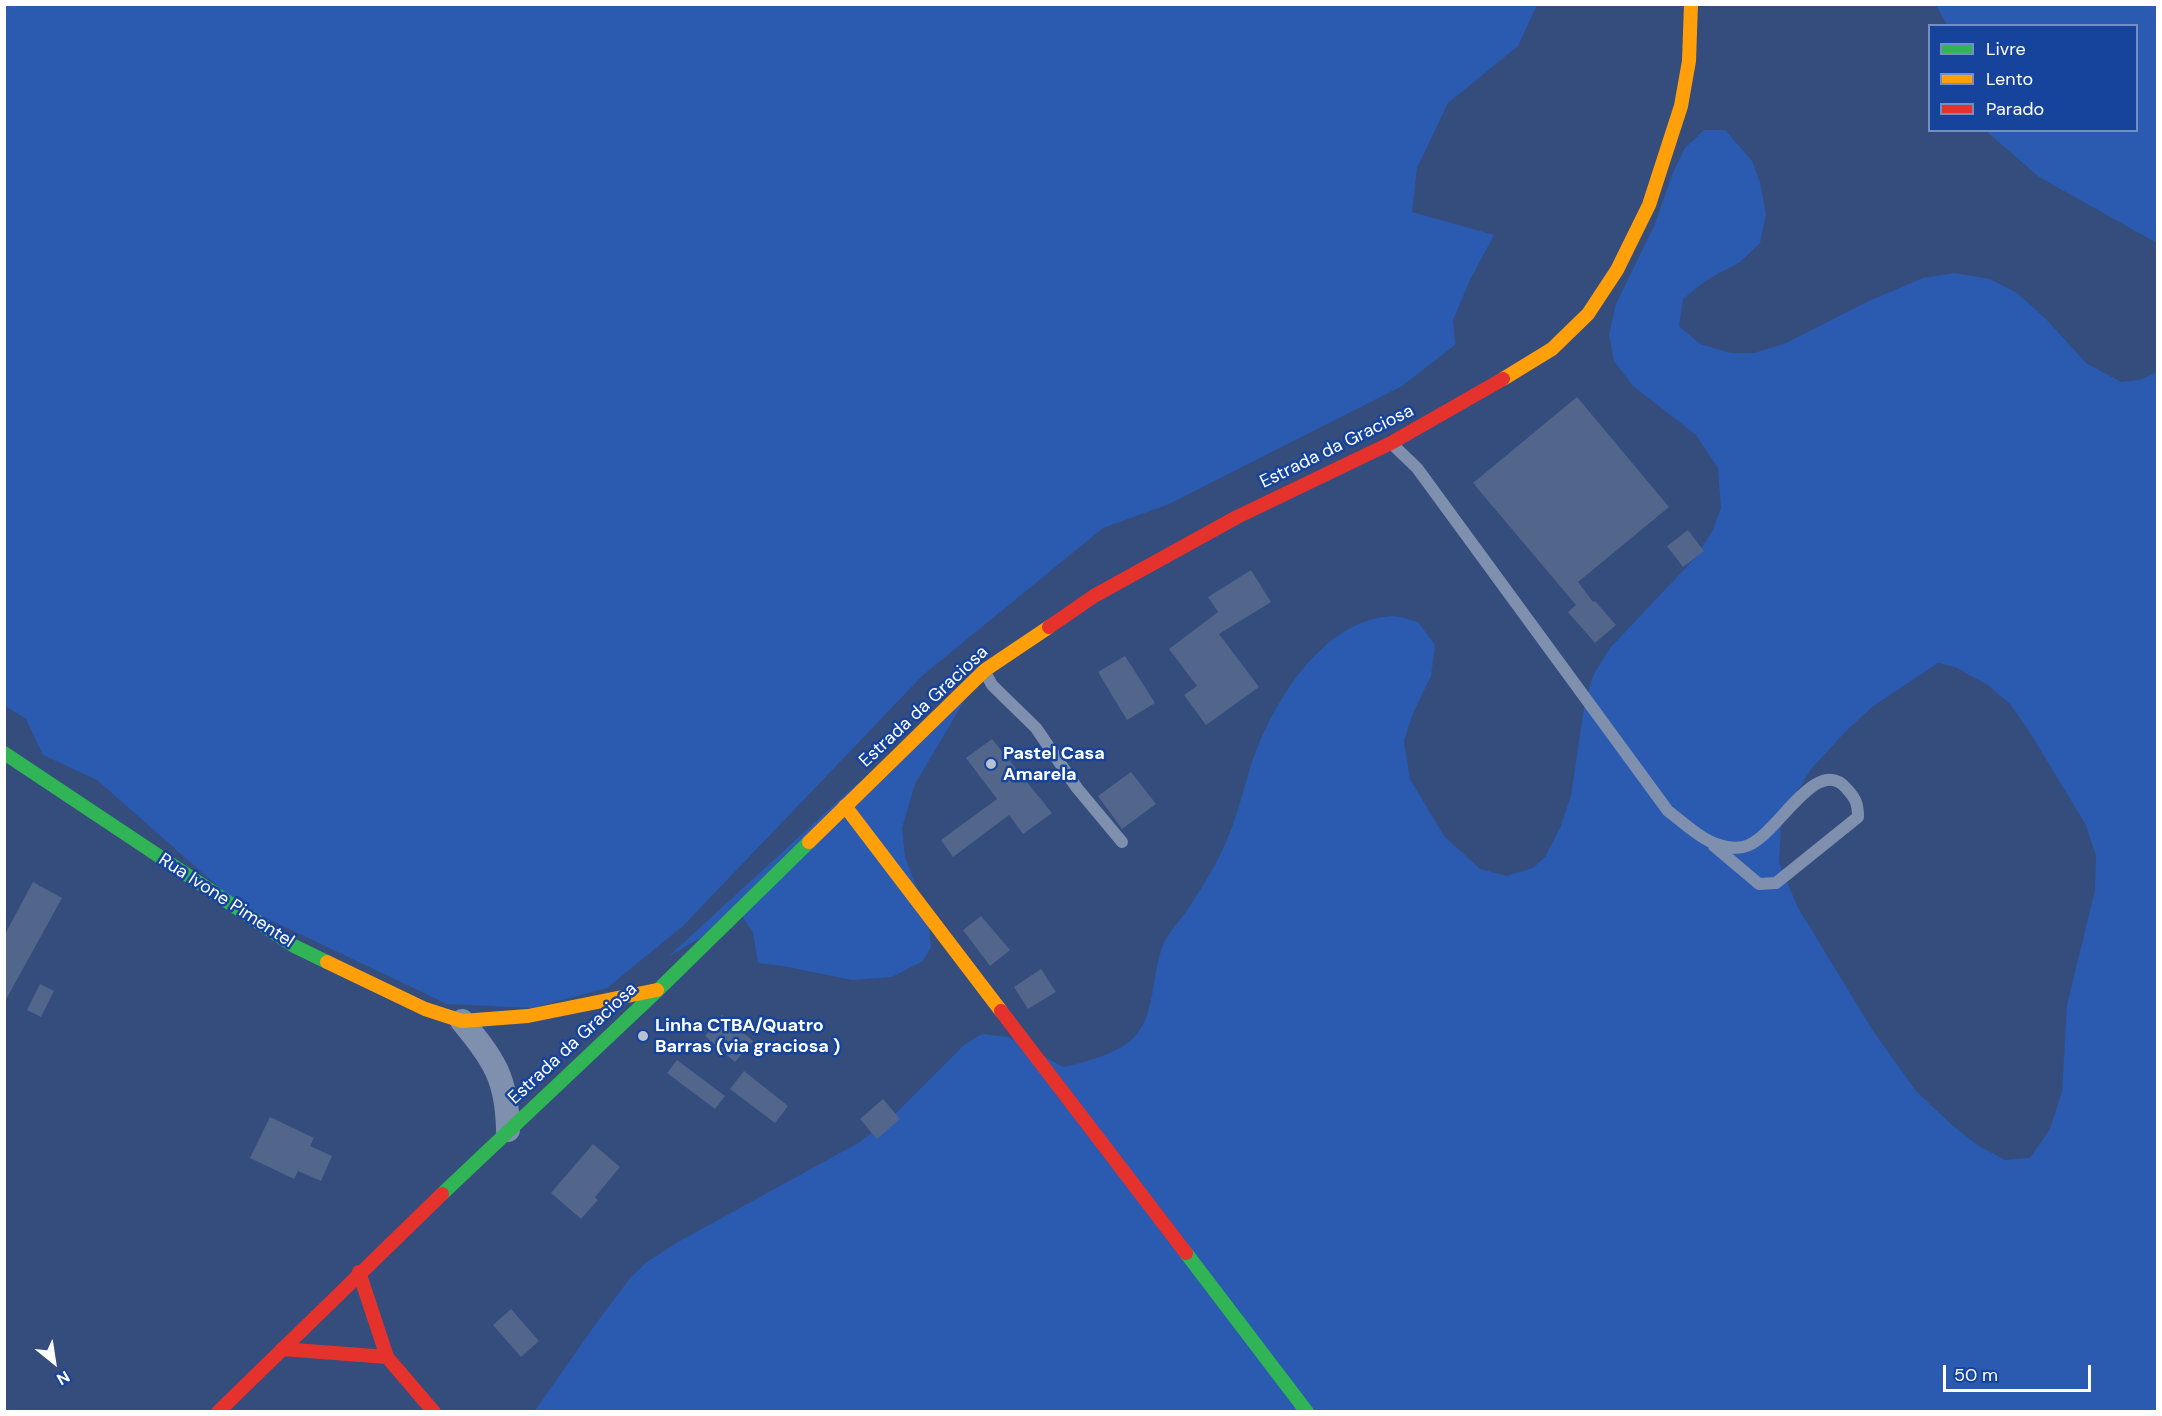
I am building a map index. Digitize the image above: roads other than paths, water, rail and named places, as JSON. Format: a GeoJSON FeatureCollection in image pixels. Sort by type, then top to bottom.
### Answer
{"type":"FeatureCollection","features":[{"type":"Feature","properties":{"kind":"main road","name":"Estrada da Graciosa"},"geometry":{"type":"LineString","coordinates":[[218,1412],[359,1272],[658,990],[985,670],[1094,596],[1237,517],[1391,443],[1484,391],[1552,349],[1588,314],[1617,270],[1649,205],[1681,106],[1689,61],[1691,4]]}},
{"type":"Feature","properties":{"kind":"main road","name":"Rua Ivone Pimentel"},"geometry":{"type":"LineString","coordinates":[[4,753],[294,946],[424,1009],[462,1021],[528,1016],[658,990]]}},
{"type":"Feature","properties":{"kind":"main road"},"geometry":{"type":"LineString","coordinates":[[845,806],[1307,1412]]}},
{"type":"Feature","properties":{"kind":"main road"},"geometry":{"type":"LineString","coordinates":[[359,1272],[387,1357],[434,1412]]}},
{"type":"Feature","properties":{"kind":"main road"},"geometry":{"type":"LineString","coordinates":[[282,1349],[387,1357]]}},
{"type":"Feature","properties":{"kind":"street"},"geometry":{"type":"LineString","coordinates":[[462,1021],[478,1040],[498,1073],[504,1088],[508,1130]]}},
{"type":"Feature","properties":{"kind":"lane"},"geometry":{"type":"LineString","coordinates":[[1391,443],[1417,468],[1668,811],[1759,884],[1776,883],[1858,817],[1858,801],[1842,784],[1827,779],[1811,785],[1766,834],[1744,847],[1714,846]]}},
{"type":"Feature","properties":{"kind":"lane"},"geometry":{"type":"LineString","coordinates":[[985,670],[992,685],[1036,728],[1077,788],[1122,842]]}},
{"type":"Feature","properties":{"kind":"place","name":"Pastel Casa Amarela"},"geometry":{"type":"Point","coordinates":[991,764]}},
{"type":"Feature","properties":{"kind":"place","name":"Linha CTBA/Quatro Barras (via graciosa )"},"geometry":{"type":"Point","coordinates":[643,1036]}}]}
